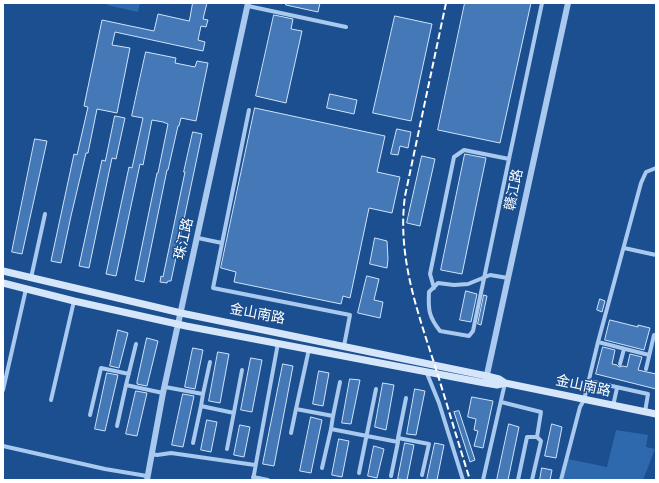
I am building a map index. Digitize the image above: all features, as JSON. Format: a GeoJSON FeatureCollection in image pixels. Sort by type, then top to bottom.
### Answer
{"type":"FeatureCollection","features":[{"type":"Feature","properties":{"kind":"main road","name":"金山南路"},"geometry":{"type":"LineString","coordinates":[[3,271],[181,313],[344,346],[486,379]]}},
{"type":"Feature","properties":{"kind":"main road","name":"金山南路"},"geometry":{"type":"LineString","coordinates":[[3,283],[74,301],[179,324],[426,371],[486,379],[499,379],[505,383],[656,414]]}},
{"type":"Feature","properties":{"kind":"main road"},"geometry":{"type":"LineString","coordinates":[[74,301],[77,289]]}},
{"type":"Feature","properties":{"kind":"street"},"geometry":{"type":"LineString","coordinates":[[508,278],[490,275],[484,277],[468,284],[454,285],[438,283],[429,292],[428,304],[432,320],[440,330],[469,336],[474,331],[484,277],[542,3]]}},
{"type":"Feature","properties":{"kind":"street","name":"赣江路"},"geometry":{"type":"LineString","coordinates":[[486,379],[568,3]]}},
{"type":"Feature","properties":{"kind":"street"},"geometry":{"type":"LineString","coordinates":[[248,4],[346,27]]}},
{"type":"Feature","properties":{"kind":"street","name":"珠江路"},"geometry":{"type":"LineString","coordinates":[[147,478],[164,390],[248,4]]}},
{"type":"Feature","properties":{"kind":"street"},"geometry":{"type":"LineString","coordinates":[[249,110],[212,288],[350,315],[344,346]]}},
{"type":"Feature","properties":{"kind":"street"},"geometry":{"type":"LineString","coordinates":[[434,288],[430,274],[454,158],[464,150],[509,159]]}},
{"type":"Feature","properties":{"kind":"street"},"geometry":{"type":"LineString","coordinates":[[561,480],[646,172],[656,168]]}},
{"type":"Feature","properties":{"kind":"street"},"geometry":{"type":"LineString","coordinates":[[30,278],[45,214]]}},
{"type":"Feature","properties":{"kind":"street"},"geometry":{"type":"LineString","coordinates":[[198,238],[222,243]]}},
{"type":"Feature","properties":{"kind":"street"},"geometry":{"type":"LineString","coordinates":[[624,248],[656,255]]}},
{"type":"Feature","properties":{"kind":"street"},"geometry":{"type":"LineString","coordinates":[[3,390],[5,373],[26,289]]}},
{"type":"Feature","properties":{"kind":"street"},"geometry":{"type":"LineString","coordinates":[[51,400],[74,301]]}},
{"type":"Feature","properties":{"kind":"street"},"geometry":{"type":"LineString","coordinates":[[646,368],[654,335]]}},
{"type":"Feature","properties":{"kind":"street"},"geometry":{"type":"LineString","coordinates":[[598,342],[649,355]]}},
{"type":"Feature","properties":{"kind":"street"},"geometry":{"type":"LineString","coordinates":[[268,480],[253,479],[254,465],[278,343]]}},
{"type":"Feature","properties":{"kind":"street"},"geometry":{"type":"LineString","coordinates":[[117,426],[136,344]]}},
{"type":"Feature","properties":{"kind":"street"},"geometry":{"type":"LineString","coordinates":[[291,433],[309,349]]}},
{"type":"Feature","properties":{"kind":"street"},"geometry":{"type":"LineString","coordinates":[[620,364],[624,349]]}},
{"type":"Feature","properties":{"kind":"street"},"geometry":{"type":"LineString","coordinates":[[193,443],[210,362]]}},
{"type":"Feature","properties":{"kind":"street"},"geometry":{"type":"LineString","coordinates":[[90,415],[101,368],[129,374]]}},
{"type":"Feature","properties":{"kind":"street"},"geometry":{"type":"LineString","coordinates":[[227,448],[242,370]]}},
{"type":"Feature","properties":{"kind":"street"},"geometry":{"type":"LineString","coordinates":[[426,371],[440,403],[463,480]]}},
{"type":"Feature","properties":{"kind":"street"},"geometry":{"type":"LineString","coordinates":[[588,381],[648,394],[645,412]]}},
{"type":"Feature","properties":{"kind":"street"},"geometry":{"type":"LineString","coordinates":[[322,468],[340,382]]}},
{"type":"Feature","properties":{"kind":"street"},"geometry":{"type":"LineString","coordinates":[[483,480],[505,383]]}},
{"type":"Feature","properties":{"kind":"street"},"geometry":{"type":"LineString","coordinates":[[126,385],[203,394]]}},
{"type":"Feature","properties":{"kind":"street"},"geometry":{"type":"LineString","coordinates":[[613,406],[617,388]]}},
{"type":"Feature","properties":{"kind":"street"},"geometry":{"type":"LineString","coordinates":[[359,473],[376,389]]}},
{"type":"Feature","properties":{"kind":"street"},"geometry":{"type":"LineString","coordinates":[[391,476],[406,398]]}},
{"type":"Feature","properties":{"kind":"street"},"geometry":{"type":"LineString","coordinates":[[501,402],[541,412],[537,437]]}},
{"type":"Feature","properties":{"kind":"street"},"geometry":{"type":"LineString","coordinates":[[201,406],[234,412]]}},
{"type":"Feature","properties":{"kind":"street"},"geometry":{"type":"LineString","coordinates":[[296,409],[333,416]]}},
{"type":"Feature","properties":{"kind":"street"},"geometry":{"type":"LineString","coordinates":[[331,429],[366,436],[429,444],[422,476]]}},
{"type":"Feature","properties":{"kind":"street"},"geometry":{"type":"LineString","coordinates":[[518,480],[527,437],[537,437],[541,441],[532,480]]}},
{"type":"Feature","properties":{"kind":"street"},"geometry":{"type":"LineString","coordinates":[[3,446],[147,478]]}},
{"type":"Feature","properties":{"kind":"street"},"geometry":{"type":"LineString","coordinates":[[151,454],[157,455],[171,453],[254,465]]}},
{"type":"Feature","properties":{"kind":"shaded area"},"geometry":{"type":"Polygon","coordinates":[[[107,3],[140,3],[138,12],[107,5],[107,3]]]}},
{"type":"Feature","properties":{"kind":"shaded area"},"geometry":{"type":"Polygon","coordinates":[[[616,430],[648,435],[646,447],[655,449],[643,480],[563,480],[568,459],[607,467],[616,430]]]}},
{"type":"Feature","properties":{"kind":"building"},"geometry":{"type":"Polygon","coordinates":[[[193,3],[207,3],[203,19],[208,20],[206,27],[201,26],[198,40],[205,42],[203,51],[115,32],[112,45],[130,48],[117,113],[97,109],[88,153],[86,153],[61,263],[51,261],[74,154],[77,155],[88,107],[84,106],[102,20],[154,31],[158,14],[189,21],[193,3]]]}},
{"type":"Feature","properties":{"kind":"building"},"geometry":{"type":"Polygon","coordinates":[[[286,3],[320,3],[318,12],[286,5],[286,3]]]}},
{"type":"Feature","properties":{"kind":"building"},"geometry":{"type":"Polygon","coordinates":[[[465,3],[531,3],[500,143],[438,130],[465,3]]]}},
{"type":"Feature","properties":{"kind":"building"},"geometry":{"type":"Polygon","coordinates":[[[274,15],[293,19],[291,29],[302,31],[286,103],[256,96],[274,15]]]}},
{"type":"Feature","properties":{"kind":"building"},"geometry":{"type":"Polygon","coordinates":[[[395,16],[432,24],[411,121],[373,113],[395,16]]]}},
{"type":"Feature","properties":{"kind":"building"},"geometry":{"type":"Polygon","coordinates":[[[146,52],[176,58],[175,63],[195,67],[197,61],[208,63],[196,121],[181,118],[178,126],[167,170],[144,282],[135,280],[168,124],[163,122],[152,120],[143,165],[140,164],[116,276],[106,274],[129,167],[132,168],[143,118],[132,116],[146,52]]]}},
{"type":"Feature","properties":{"kind":"building"},"geometry":{"type":"Polygon","coordinates":[[[330,94],[357,100],[354,114],[327,108],[330,94]]]}},
{"type":"Feature","properties":{"kind":"building"},"geometry":{"type":"Polygon","coordinates":[[[255,108],[385,136],[377,172],[400,177],[392,213],[369,208],[350,298],[343,296],[341,304],[234,282],[236,272],[221,268],[255,108]]]}},
{"type":"Feature","properties":{"kind":"building"},"geometry":{"type":"Polygon","coordinates":[[[115,116],[125,118],[116,159],[112,158],[89,268],[79,266],[102,160],[105,161],[115,116]]]}},
{"type":"Feature","properties":{"kind":"building"},"geometry":{"type":"Polygon","coordinates":[[[397,129],[411,132],[408,148],[400,146],[398,155],[391,154],[397,129]]]}},
{"type":"Feature","properties":{"kind":"building"},"geometry":{"type":"Polygon","coordinates":[[[193,132],[202,134],[171,281],[168,281],[167,283],[160,282],[161,276],[163,277],[193,132]]]}},
{"type":"Feature","properties":{"kind":"building"},"geometry":{"type":"Polygon","coordinates":[[[35,139],[47,141],[22,254],[12,252],[35,139]]]}},
{"type":"Feature","properties":{"kind":"building"},"geometry":{"type":"Polygon","coordinates":[[[465,154],[486,158],[462,274],[441,270],[465,154]]]}},
{"type":"Feature","properties":{"kind":"building"},"geometry":{"type":"Polygon","coordinates":[[[422,156],[435,159],[420,226],[407,223],[422,156]]]}},
{"type":"Feature","properties":{"kind":"building"},"geometry":{"type":"Polygon","coordinates":[[[375,238],[387,241],[387,268],[370,264],[375,238]]]}},
{"type":"Feature","properties":{"kind":"building"},"geometry":{"type":"Polygon","coordinates":[[[367,276],[379,279],[374,300],[383,302],[380,318],[358,313],[367,276]]]}},
{"type":"Feature","properties":{"kind":"building"},"geometry":{"type":"Polygon","coordinates":[[[466,291],[477,294],[471,322],[460,320],[466,291]]]}},
{"type":"Feature","properties":{"kind":"building"},"geometry":{"type":"Polygon","coordinates":[[[484,295],[487,296],[481,325],[478,324],[484,295]]]}},
{"type":"Feature","properties":{"kind":"building"},"geometry":{"type":"Polygon","coordinates":[[[600,299],[605,301],[602,312],[597,310],[600,299]]]}},
{"type":"Feature","properties":{"kind":"building"},"geometry":{"type":"Polygon","coordinates":[[[610,320],[638,327],[638,325],[650,328],[644,350],[605,340],[610,320]]]}},
{"type":"Feature","properties":{"kind":"building"},"geometry":{"type":"Polygon","coordinates":[[[118,330],[128,333],[119,368],[110,366],[118,330]]]}},
{"type":"Feature","properties":{"kind":"building"},"geometry":{"type":"Polygon","coordinates":[[[147,338],[158,341],[147,386],[137,384],[137,382],[147,338]]]}},
{"type":"Feature","properties":{"kind":"building"},"geometry":{"type":"Polygon","coordinates":[[[603,347],[615,350],[612,364],[619,367],[627,367],[630,354],[642,357],[638,370],[656,374],[656,389],[596,374],[603,347]]]}},
{"type":"Feature","properties":{"kind":"building"},"geometry":{"type":"Polygon","coordinates":[[[193,348],[203,350],[195,389],[185,387],[193,348]]]}},
{"type":"Feature","properties":{"kind":"building"},"geometry":{"type":"Polygon","coordinates":[[[218,352],[229,354],[220,403],[209,401],[218,352]]]}},
{"type":"Feature","properties":{"kind":"building"},"geometry":{"type":"Polygon","coordinates":[[[251,358],[262,360],[252,412],[241,410],[251,358]]]}},
{"type":"Feature","properties":{"kind":"building"},"geometry":{"type":"Polygon","coordinates":[[[283,364],[293,366],[274,466],[263,464],[283,364]]]}},
{"type":"Feature","properties":{"kind":"building"},"geometry":{"type":"Polygon","coordinates":[[[319,371],[329,373],[323,406],[313,404],[319,371]]]}},
{"type":"Feature","properties":{"kind":"building"},"geometry":{"type":"Polygon","coordinates":[[[107,373],[118,375],[105,431],[95,429],[107,373]]]}},
{"type":"Feature","properties":{"kind":"building"},"geometry":{"type":"Polygon","coordinates":[[[350,379],[360,380],[351,424],[342,423],[350,379]]]}},
{"type":"Feature","properties":{"kind":"building"},"geometry":{"type":"Polygon","coordinates":[[[383,383],[394,385],[386,430],[375,427],[383,383]]]}},
{"type":"Feature","properties":{"kind":"building"},"geometry":{"type":"Polygon","coordinates":[[[415,389],[425,391],[416,435],[407,434],[415,389]]]}},
{"type":"Feature","properties":{"kind":"building"},"geometry":{"type":"Polygon","coordinates":[[[136,391],[147,393],[137,436],[126,434],[136,391]]]}},
{"type":"Feature","properties":{"kind":"building"},"geometry":{"type":"Polygon","coordinates":[[[183,394],[194,396],[183,447],[172,445],[183,394]]]}},
{"type":"Feature","properties":{"kind":"building"},"geometry":{"type":"Polygon","coordinates":[[[472,397],[493,401],[483,448],[474,446],[478,431],[474,430],[476,419],[468,417],[472,397]]]}},
{"type":"Feature","properties":{"kind":"building"},"geometry":{"type":"Polygon","coordinates":[[[459,411],[475,460],[470,462],[454,412],[459,411]]]}},
{"type":"Feature","properties":{"kind":"building"},"geometry":{"type":"Polygon","coordinates":[[[311,417],[322,420],[311,473],[300,471],[311,417]]]}},
{"type":"Feature","properties":{"kind":"building"},"geometry":{"type":"Polygon","coordinates":[[[207,420],[217,422],[211,452],[201,450],[207,420]]]}},
{"type":"Feature","properties":{"kind":"building"},"geometry":{"type":"Polygon","coordinates":[[[509,424],[519,427],[508,480],[497,480],[509,424]]]}},
{"type":"Feature","properties":{"kind":"building"},"geometry":{"type":"Polygon","coordinates":[[[552,424],[562,427],[556,458],[545,456],[552,424]]]}},
{"type":"Feature","properties":{"kind":"building"},"geometry":{"type":"Polygon","coordinates":[[[240,425],[250,427],[244,457],[234,455],[240,425]]]}},
{"type":"Feature","properties":{"kind":"building"},"geometry":{"type":"Polygon","coordinates":[[[339,439],[349,441],[342,477],[332,475],[339,439]]]}},
{"type":"Feature","properties":{"kind":"building"},"geometry":{"type":"Polygon","coordinates":[[[405,443],[414,445],[407,480],[398,479],[405,443]]]}},
{"type":"Feature","properties":{"kind":"building"},"geometry":{"type":"Polygon","coordinates":[[[435,443],[444,445],[437,480],[427,480],[435,443]]]}},
{"type":"Feature","properties":{"kind":"building"},"geometry":{"type":"Polygon","coordinates":[[[374,446],[384,449],[377,478],[368,476],[374,446]]]}},
{"type":"Feature","properties":{"kind":"building"},"geometry":{"type":"Polygon","coordinates":[[[542,468],[552,470],[550,480],[540,480],[542,468]]]}},
{"type":"Feature","properties":{"kind":"railway"},"geometry":{"type":"LineString","coordinates":[[446,3],[405,196],[403,218],[404,240],[406,261],[415,303],[470,480]]}}]}
